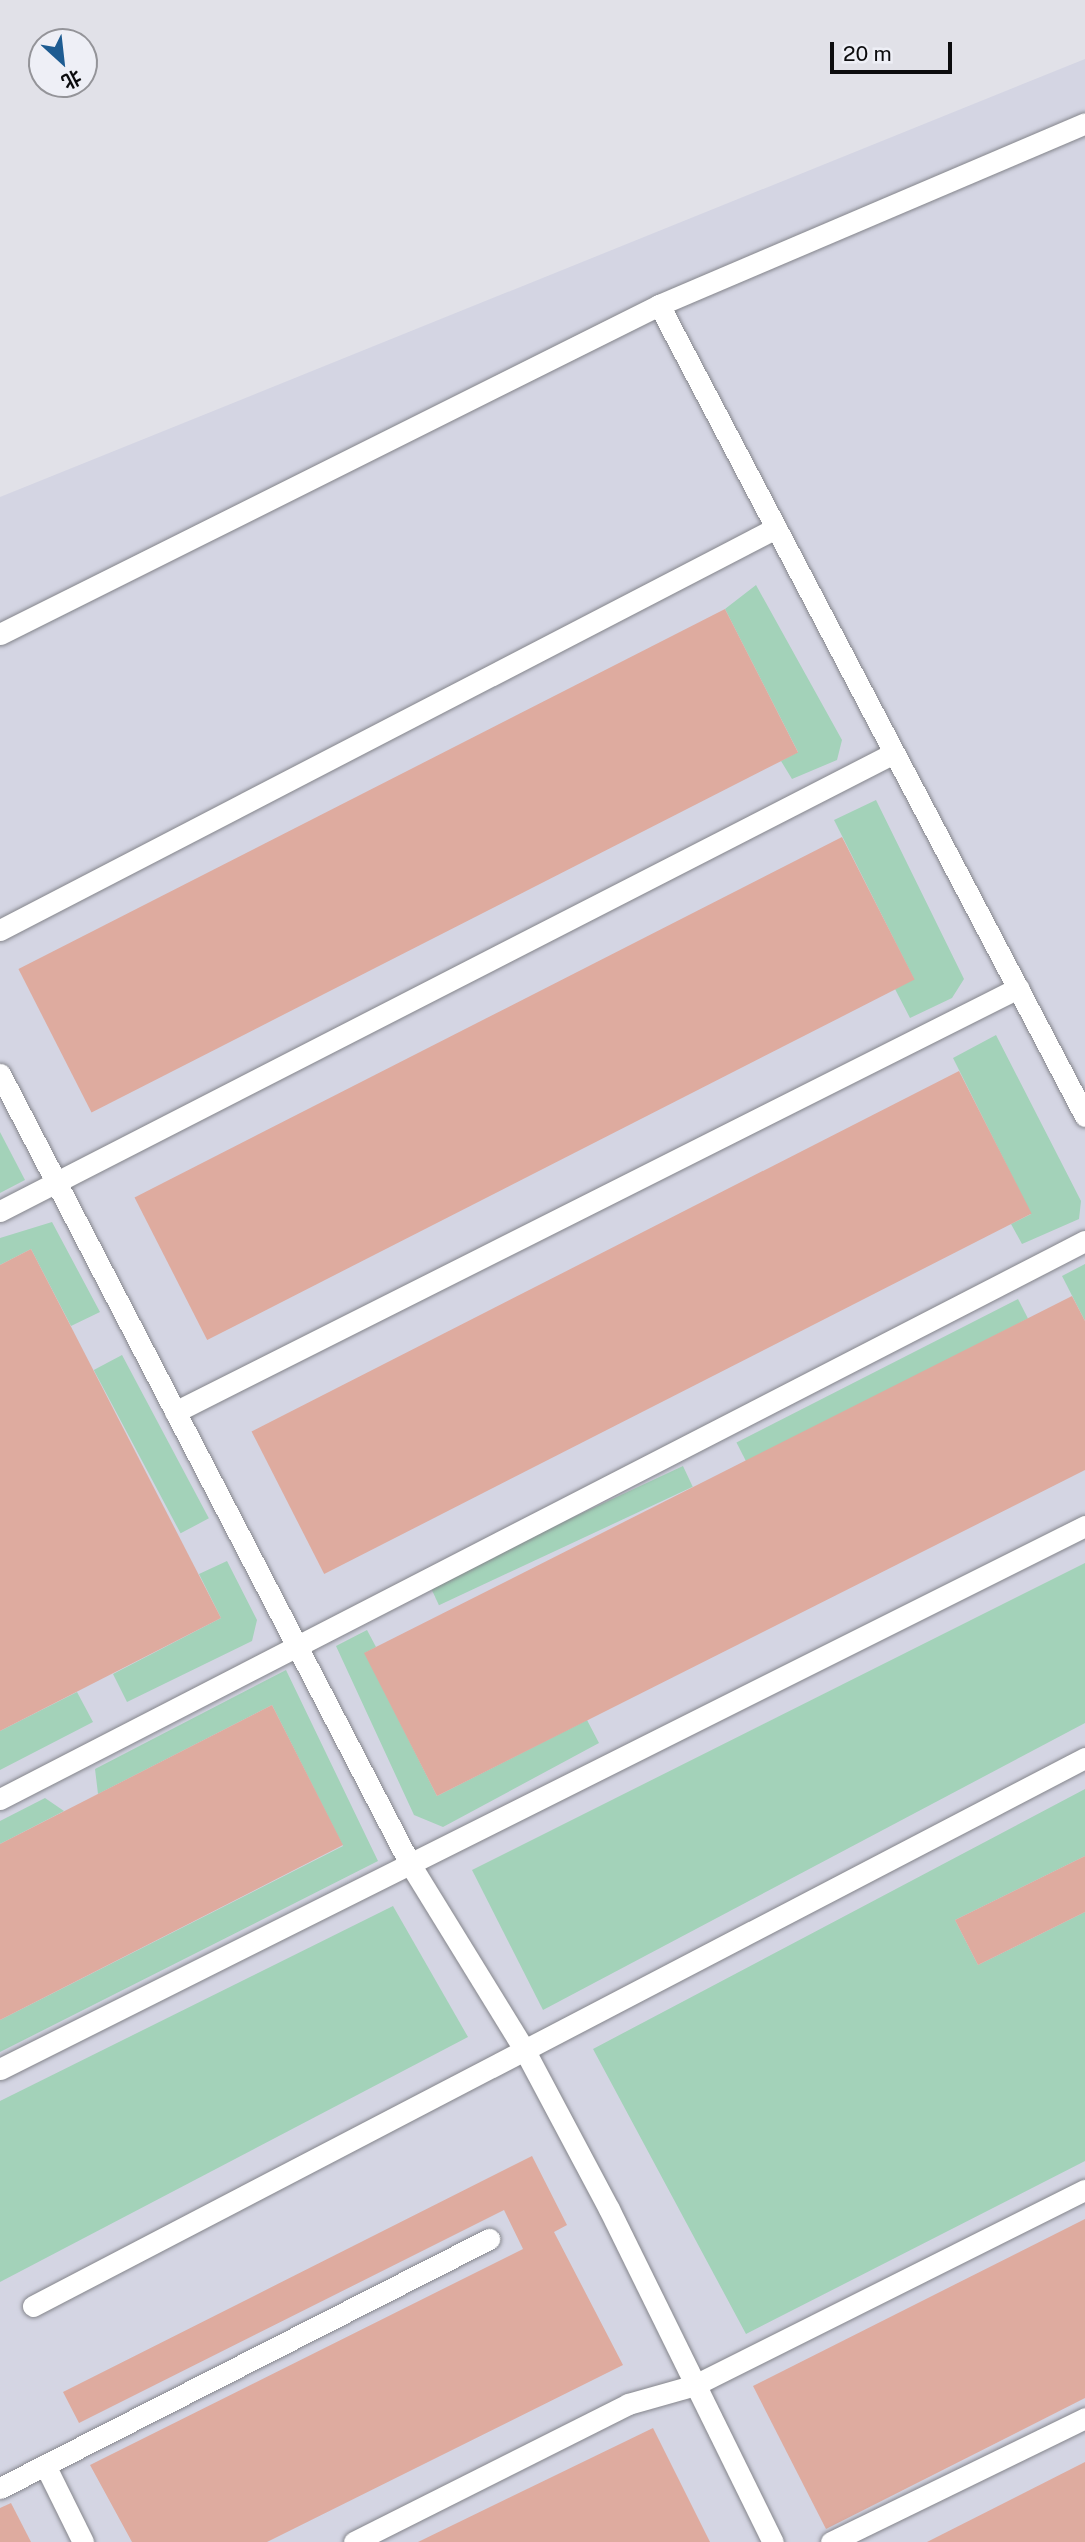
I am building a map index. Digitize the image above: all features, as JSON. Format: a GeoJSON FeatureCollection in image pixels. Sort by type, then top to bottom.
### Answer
{"type":"FeatureCollection","features":[{"type":"Feature","properties":{"kind":"lane"},"geometry":{"type":"LineString","coordinates":[[0,634],[659,305],[1085,122]]}},
{"type":"Feature","properties":{"kind":"lane"},"geometry":{"type":"LineString","coordinates":[[659,305],[1085,1116]]}},
{"type":"Feature","properties":{"kind":"lane"},"geometry":{"type":"LineString","coordinates":[[0,930],[776,528]]}},
{"type":"Feature","properties":{"kind":"lane"},"geometry":{"type":"LineString","coordinates":[[0,1211],[894,753]]}},
{"type":"Feature","properties":{"kind":"lane"},"geometry":{"type":"LineString","coordinates":[[175,1412],[1018,989]]}},
{"type":"Feature","properties":{"kind":"lane"},"geometry":{"type":"LineString","coordinates":[[0,1074],[410,1864],[525,2051],[773,2542]]}},
{"type":"Feature","properties":{"kind":"lane"},"geometry":{"type":"LineString","coordinates":[[0,1799],[298,1649],[1085,1241]]}},
{"type":"Feature","properties":{"kind":"lane"},"geometry":{"type":"LineString","coordinates":[[0,2069],[1085,1526]]}},
{"type":"Feature","properties":{"kind":"lane"},"geometry":{"type":"LineString","coordinates":[[33,2306],[1085,1758]]}},
{"type":"Feature","properties":{"kind":"lane"},"geometry":{"type":"LineString","coordinates":[[354,2542],[628,2404],[695,2385],[1085,2190]]}},
{"type":"Feature","properties":{"kind":"lane"},"geometry":{"type":"LineString","coordinates":[[0,2488],[489,2239]]}},
{"type":"Feature","properties":{"kind":"lane"},"geometry":{"type":"LineString","coordinates":[[831,2542],[1085,2418]]}},
{"type":"Feature","properties":{"kind":"lane"},"geometry":{"type":"LineString","coordinates":[[45,2465],[83,2542]]}},
{"type":"Feature","properties":{"kind":"shaded area"},"geometry":{"type":"Polygon","coordinates":[[[1085,59],[1085,2542],[0,2542],[0,497],[1085,59]]]}},
{"type":"Feature","properties":{"kind":"green space"},"geometry":{"type":"Polygon","coordinates":[[[756,585],[842,740],[837,760],[792,779],[781,761],[798,752],[725,609],[756,585]]]}},
{"type":"Feature","properties":{"kind":"green space"},"geometry":{"type":"Polygon","coordinates":[[[876,800],[964,979],[952,998],[910,1018],[895,989],[914,979],[834,820],[876,800]]]}},
{"type":"Feature","properties":{"kind":"green space"},"geometry":{"type":"Polygon","coordinates":[[[996,1035],[1081,1201],[1079,1219],[1022,1244],[1011,1224],[1031,1214],[953,1058],[996,1035]]]}},
{"type":"Feature","properties":{"kind":"green space"},"geometry":{"type":"Polygon","coordinates":[[[0,1132],[25,1180],[0,1193],[0,1132]]]}},
{"type":"Feature","properties":{"kind":"green space"},"geometry":{"type":"Polygon","coordinates":[[[52,1222],[100,1312],[71,1326],[31,1249],[0,1265],[0,1238],[52,1222]]]}},
{"type":"Feature","properties":{"kind":"green space"},"geometry":{"type":"Polygon","coordinates":[[[1085,1264],[1085,1321],[1062,1276],[1085,1264]]]}},
{"type":"Feature","properties":{"kind":"green space"},"geometry":{"type":"Polygon","coordinates":[[[1018,1299],[1028,1319],[746,1462],[736,1442],[1018,1299]]]}},
{"type":"Feature","properties":{"kind":"green space"},"geometry":{"type":"Polygon","coordinates":[[[122,1355],[209,1518],[181,1533],[94,1370],[122,1355]]]}},
{"type":"Feature","properties":{"kind":"green space"},"geometry":{"type":"Polygon","coordinates":[[[683,1466],[693,1487],[439,1605],[429,1584],[683,1466]]]}},
{"type":"Feature","properties":{"kind":"green space"},"geometry":{"type":"Polygon","coordinates":[[[227,1561],[257,1620],[252,1641],[127,1702],[113,1674],[221,1618],[199,1574],[227,1561]]]}},
{"type":"Feature","properties":{"kind":"green space"},"geometry":{"type":"Polygon","coordinates":[[[1085,1563],[1085,1723],[543,2010],[472,1870],[1085,1563]]]}},
{"type":"Feature","properties":{"kind":"green space"},"geometry":{"type":"Polygon","coordinates":[[[367,1630],[376,1647],[365,1653],[437,1796],[587,1720],[599,1743],[443,1827],[414,1815],[336,1646],[367,1630]]]}},
{"type":"Feature","properties":{"kind":"green space"},"geometry":{"type":"Polygon","coordinates":[[[286,1670],[378,1861],[0,2052],[0,2020],[343,1846],[272,1705],[98,1794],[95,1769],[286,1670]]]}},
{"type":"Feature","properties":{"kind":"green space"},"geometry":{"type":"Polygon","coordinates":[[[77,1692],[93,1722],[0,1770],[0,1731],[77,1692]]]}},
{"type":"Feature","properties":{"kind":"green space"},"geometry":{"type":"Polygon","coordinates":[[[1085,1789],[1085,1856],[955,1920],[978,1965],[1085,1912],[1085,2161],[746,2334],[593,2049],[1085,1789]]]}},
{"type":"Feature","properties":{"kind":"green space"},"geometry":{"type":"Polygon","coordinates":[[[45,1798],[64,1811],[0,1844],[0,1821],[45,1798]]]}},
{"type":"Feature","properties":{"kind":"green space"},"geometry":{"type":"Polygon","coordinates":[[[393,1906],[468,2037],[0,2282],[0,2101],[393,1906]]]}},
{"type":"Feature","properties":{"kind":"building"},"geometry":{"type":"Polygon","coordinates":[[[725,609],[798,752],[92,1112],[18,969],[725,609]]]}},
{"type":"Feature","properties":{"kind":"building"},"geometry":{"type":"Polygon","coordinates":[[[842,837],[915,980],[207,1340],[135,1197],[842,837]]]}},
{"type":"Feature","properties":{"kind":"building"},"geometry":{"type":"Polygon","coordinates":[[[959,1071],[1032,1214],[324,1574],[252,1431],[959,1071]]]}},
{"type":"Feature","properties":{"kind":"building"},"geometry":{"type":"Polygon","coordinates":[[[31,1249],[221,1618],[0,1731],[0,1265],[31,1249]]]}},
{"type":"Feature","properties":{"kind":"building"},"geometry":{"type":"Polygon","coordinates":[[[1072,1296],[1085,1321],[1085,1470],[437,1796],[364,1653],[1072,1296]]]}},
{"type":"Feature","properties":{"kind":"building"},"geometry":{"type":"Polygon","coordinates":[[[272,1705],[343,1845],[0,2020],[0,1844],[272,1705]]]}},
{"type":"Feature","properties":{"kind":"building"},"geometry":{"type":"Polygon","coordinates":[[[1085,1856],[1085,1912],[978,1965],[955,1920],[1085,1856]]]}},
{"type":"Feature","properties":{"kind":"building"},"geometry":{"type":"Polygon","coordinates":[[[532,2156],[567,2225],[554,2232],[623,2365],[267,2542],[132,2542],[90,2465],[523,2249],[504,2210],[79,2423],[63,2392],[532,2156]]]}},
{"type":"Feature","properties":{"kind":"building"},"geometry":{"type":"Polygon","coordinates":[[[1085,2219],[1085,2398],[826,2529],[753,2386],[1085,2219]]]}},
{"type":"Feature","properties":{"kind":"building"},"geometry":{"type":"Polygon","coordinates":[[[653,2428],[710,2542],[418,2542],[653,2428]]]}},
{"type":"Feature","properties":{"kind":"building"},"geometry":{"type":"Polygon","coordinates":[[[1085,2462],[1085,2542],[927,2542],[1085,2462]]]}},
{"type":"Feature","properties":{"kind":"building"},"geometry":{"type":"Polygon","coordinates":[[[11,2503],[31,2542],[0,2542],[0,2508],[11,2503]]]}}]}
